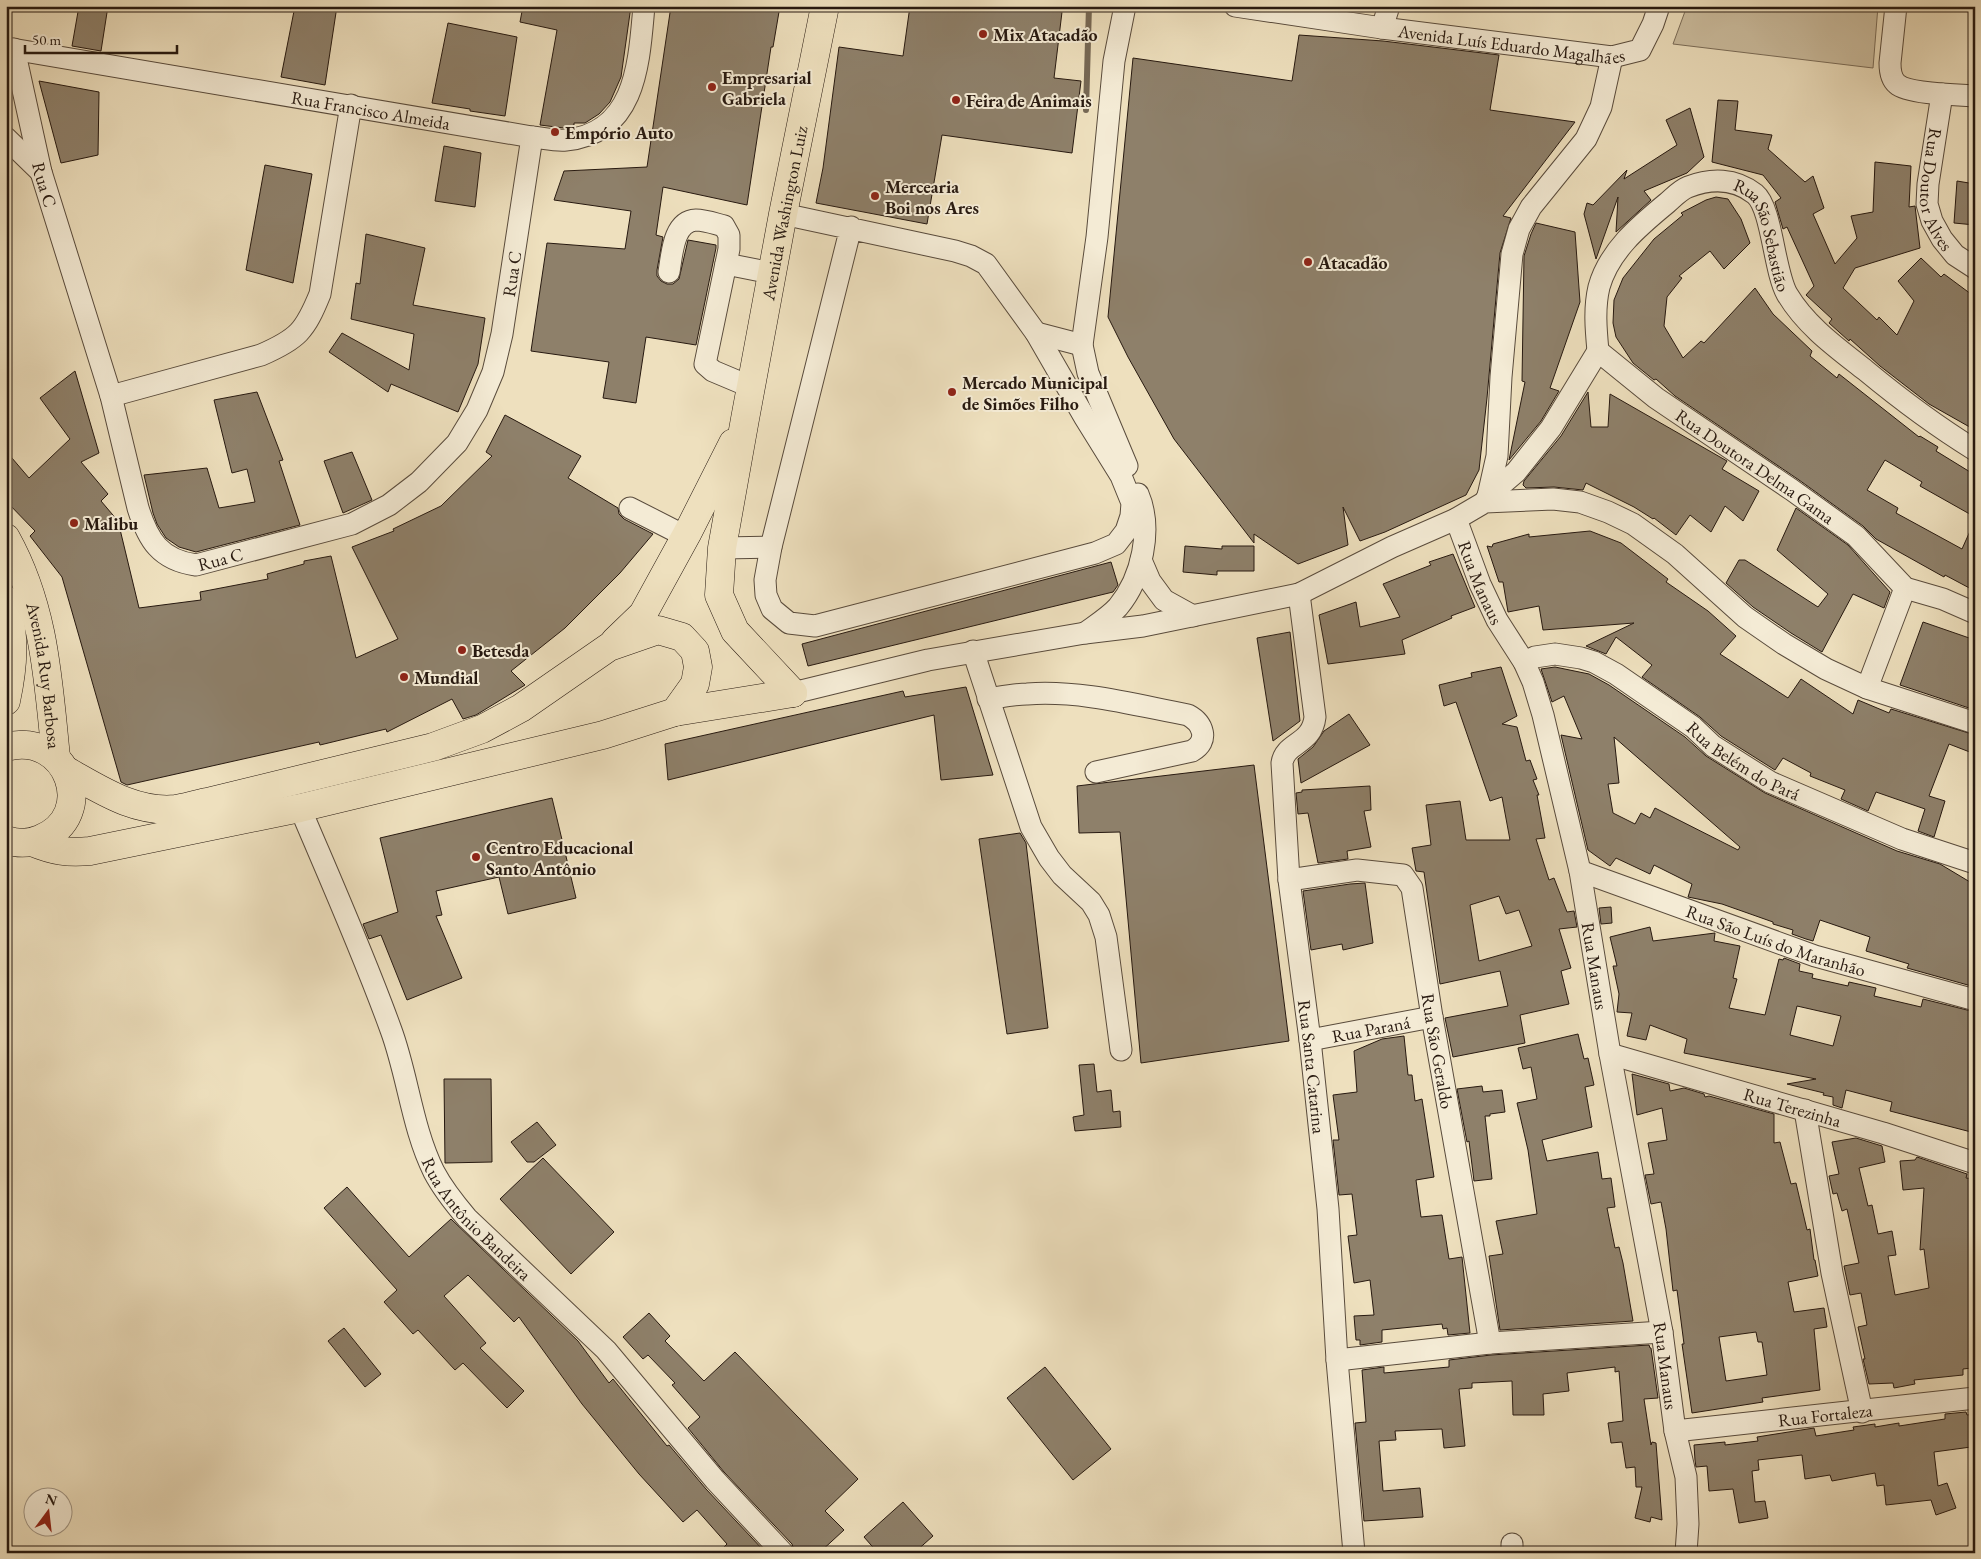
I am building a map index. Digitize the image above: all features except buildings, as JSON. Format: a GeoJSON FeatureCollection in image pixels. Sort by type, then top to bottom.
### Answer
{"type":"FeatureCollection","features":[{"type":"Feature","properties":{"kind":"main road","name":"Avenida Washington Luiz"},"geometry":{"type":"LineString","coordinates":[[793,693],[735,631],[719,595],[722,548],[727,520],[783,214],[825,6]]}},
{"type":"Feature","properties":{"kind":"main road","name":"Avenida Washington Luiz"},"geometry":{"type":"LineString","coordinates":[[609,647],[643,614],[745,420]]}},
{"type":"Feature","properties":{"kind":"main road"},"geometry":{"type":"LineString","coordinates":[[685,536],[727,520]]}},
{"type":"Feature","properties":{"kind":"main road","name":"Avenida Ruy Barbosa"},"geometry":{"type":"LineString","coordinates":[[6,538],[20,564],[29,590],[46,654],[61,764],[72,789],[70,807],[62,823],[49,835],[17,847]]}},
{"type":"Feature","properties":{"kind":"main road"},"geometry":{"type":"LineString","coordinates":[[6,600],[14,642],[12,675],[6,701]]}},
{"type":"Feature","properties":{"kind":"main road"},"geometry":{"type":"LineString","coordinates":[[6,747],[25,744],[42,748],[61,764],[129,804],[154,809],[176,808],[433,747],[482,729],[521,708],[609,647],[658,630],[682,637],[694,651],[698,667],[695,684],[675,712]]}},
{"type":"Feature","properties":{"kind":"main road"},"geometry":{"type":"LineString","coordinates":[[17,847],[71,853],[90,852],[300,808],[603,736],[675,712],[793,693]]}},
{"type":"Feature","properties":{"kind":"street","name":"Rua Francisco Almeida"},"geometry":{"type":"LineString","coordinates":[[10,48],[532,137],[566,140],[588,134],[606,126],[622,110],[634,81],[639,60],[644,6]]}},
{"type":"Feature","properties":{"kind":"street"},"geometry":{"type":"LineString","coordinates":[[1085,633],[1118,607],[1132,586],[1141,560],[1145,525],[1143,506],[1088,373],[1082,345],[1096,237],[1114,61],[1125,6]]}},
{"type":"Feature","properties":{"kind":"street"},"geometry":{"type":"LineString","coordinates":[[1382,28],[1389,6]]}},
{"type":"Feature","properties":{"kind":"street"},"geometry":{"type":"LineString","coordinates":[[1896,6],[1890,71],[1893,80],[1898,86],[1910,90],[1975,96]]}},
{"type":"Feature","properties":{"kind":"street","name":"Avenida Luís Eduardo Magalhães"},"geometry":{"type":"LineString","coordinates":[[1249,7],[1382,28],[1612,57],[1640,50],[1656,15]]}},
{"type":"Feature","properties":{"kind":"street","name":"Rua C"},"geometry":{"type":"LineString","coordinates":[[10,48],[41,172],[111,396],[143,524],[158,548],[168,557],[182,563],[196,565],[352,524],[390,505],[419,482],[456,443],[477,410],[493,372],[502,334],[532,137]]}},
{"type":"Feature","properties":{"kind":"street"},"geometry":{"type":"LineString","coordinates":[[1486,499],[1497,456],[1501,377],[1510,273],[1512,254],[1519,229],[1531,207],[1586,139],[1601,108],[1612,57]]}},
{"type":"Feature","properties":{"kind":"street","name":"Rua Doutor Alves"},"geometry":{"type":"LineString","coordinates":[[1942,94],[1928,184],[1927,204],[1932,221],[1942,239],[1955,255],[1975,268]]}},
{"type":"Feature","properties":{"kind":"street"},"geometry":{"type":"LineString","coordinates":[[111,396],[261,355],[284,345],[299,334],[310,319],[320,294],[351,105]]}},
{"type":"Feature","properties":{"kind":"street"},"geometry":{"type":"LineString","coordinates":[[6,138],[41,172]]}},
{"type":"Feature","properties":{"kind":"street","name":"Rua São Sebastião"},"geometry":{"type":"LineString","coordinates":[[1598,351],[1596,329],[1600,287],[1610,262],[1626,240],[1685,188],[1700,183],[1723,180],[1739,184],[1757,195],[1766,213],[1773,249],[1784,287],[1803,315],[1822,336],[1941,429],[1975,450]]}},
{"type":"Feature","properties":{"kind":"street"},"geometry":{"type":"LineString","coordinates":[[783,214],[851,227],[955,251],[971,256],[986,264],[1036,333],[1120,476],[1132,503],[1131,516],[1126,531],[1116,544],[1095,553],[815,626],[789,623],[772,609],[766,595],[765,580],[771,548],[851,227]]}},
{"type":"Feature","properties":{"kind":"street"},"geometry":{"type":"LineString","coordinates":[[668,272],[676,235],[683,226],[696,220],[724,226],[729,235],[729,249],[705,364],[713,371],[751,387]]}},
{"type":"Feature","properties":{"kind":"street"},"geometry":{"type":"LineString","coordinates":[[726,264],[772,273]]}},
{"type":"Feature","properties":{"kind":"street"},"geometry":{"type":"LineString","coordinates":[[1036,333],[1082,345]]}},
{"type":"Feature","properties":{"kind":"street"},"geometry":{"type":"LineString","coordinates":[[793,693],[973,651],[1085,633],[1144,626],[1299,594],[1392,547],[1456,519],[1486,499],[1516,472],[1551,428],[1598,351]]}},
{"type":"Feature","properties":{"kind":"street","name":"Rua Doutora Delma Gama"},"geometry":{"type":"LineString","coordinates":[[1598,351],[1656,398],[1792,490],[1856,536],[1905,588]]}},
{"type":"Feature","properties":{"kind":"street"},"geometry":{"type":"LineString","coordinates":[[1486,499],[1553,498],[1580,502],[1608,512],[1633,524],[1675,554],[1745,617],[1817,664],[1868,688],[1975,723]]}},
{"type":"Feature","properties":{"kind":"street"},"geometry":{"type":"LineString","coordinates":[[630,508],[685,536]]}},
{"type":"Feature","properties":{"kind":"street","name":"Rua Manaus"},"geometry":{"type":"LineString","coordinates":[[1456,519],[1480,584],[1497,620],[1524,662],[1543,715],[1580,872],[1610,1054],[1662,1332],[1675,1431],[1686,1477],[1688,1524],[1686,1553]]}},
{"type":"Feature","properties":{"kind":"street"},"geometry":{"type":"LineString","coordinates":[[722,548],[771,548]]}},
{"type":"Feature","properties":{"kind":"street"},"geometry":{"type":"LineString","coordinates":[[1141,560],[1150,581],[1164,600],[1193,616]]}},
{"type":"Feature","properties":{"kind":"street"},"geometry":{"type":"LineString","coordinates":[[1868,688],[1905,588],[1942,599],[1975,613]]}},
{"type":"Feature","properties":{"kind":"street","name":"Rua Santa Catarina"},"geometry":{"type":"LineString","coordinates":[[1299,594],[1314,716],[1311,731],[1283,758],[1289,880],[1310,1040],[1328,1210],[1337,1360],[1354,1553]]}},
{"type":"Feature","properties":{"kind":"street"},"geometry":{"type":"LineString","coordinates":[[973,651],[1031,827],[1058,869],[1090,902],[1099,915],[1106,936],[1121,1050]]}},
{"type":"Feature","properties":{"kind":"street","name":"Rua Belém do Pará"},"geometry":{"type":"LineString","coordinates":[[1524,662],[1535,657],[1555,654],[1594,662],[1616,674],[1693,727],[1713,746],[1770,782],[1902,839],[1975,863]]}},
{"type":"Feature","properties":{"kind":"street"},"geometry":{"type":"LineString","coordinates":[[988,699],[1026,694],[1098,697],[1188,715],[1201,725],[1203,733],[1199,748],[1096,772]]}},
{"type":"Feature","properties":{"kind":"street","name":"Rua Antônio Bandeira"},"geometry":{"type":"LineString","coordinates":[[300,808],[380,997],[406,1075],[422,1141],[434,1172],[449,1197],[467,1218],[606,1350],[716,1480],[783,1553]]}},
{"type":"Feature","properties":{"kind":"street","name":"Rua São Geraldo"},"geometry":{"type":"LineString","coordinates":[[1289,880],[1357,870],[1403,875],[1412,888],[1432,1017],[1490,1344]]}},
{"type":"Feature","properties":{"kind":"street","name":"Rua São Luís do Maranhão"},"geometry":{"type":"LineString","coordinates":[[1580,872],[1815,956],[1975,1000]]}},
{"type":"Feature","properties":{"kind":"street","name":"Rua Paraná"},"geometry":{"type":"LineString","coordinates":[[1310,1040],[1432,1017]]}},
{"type":"Feature","properties":{"kind":"street","name":"Rua Terezinha"},"geometry":{"type":"LineString","coordinates":[[1610,1054],[1883,1132],[1975,1163]]}},
{"type":"Feature","properties":{"kind":"street"},"geometry":{"type":"LineString","coordinates":[[1804,1110],[1832,1273],[1862,1412]]}},
{"type":"Feature","properties":{"kind":"street"},"geometry":{"type":"LineString","coordinates":[[1337,1360],[1490,1344],[1662,1332]]}},
{"type":"Feature","properties":{"kind":"street","name":"Rua Fortaleza"},"geometry":{"type":"LineString","coordinates":[[1675,1431],[1862,1412],[1975,1398]]}},
{"type":"Feature","properties":{"kind":"shaded area"},"geometry":{"type":"Polygon","coordinates":[[[1687,6],[1878,6],[1873,68],[1673,44],[1687,6]]]}},
{"type":"Feature","properties":{"kind":"waterway"},"geometry":{"type":"LineString","coordinates":[[1086,110],[1089,6]]}},
{"type":"Feature","properties":{"kind":"place","name":"Mix Atacadão"},"geometry":{"type":"Point","coordinates":[983,34]}},
{"type":"Feature","properties":{"kind":"place","name":"Empresarial Gabriela"},"geometry":{"type":"Point","coordinates":[712,87]}},
{"type":"Feature","properties":{"kind":"place","name":"Feira de Animais"},"geometry":{"type":"Point","coordinates":[956,100]}},
{"type":"Feature","properties":{"kind":"place","name":"Empório Auto"},"geometry":{"type":"Point","coordinates":[555,132]}},
{"type":"Feature","properties":{"kind":"place","name":"Mercearia Boi nos Ares"},"geometry":{"type":"Point","coordinates":[875,196]}},
{"type":"Feature","properties":{"kind":"place","name":"Atacadão"},"geometry":{"type":"Point","coordinates":[1308,262]}},
{"type":"Feature","properties":{"kind":"place","name":"Mercado Municipal de Simões Filho"},"geometry":{"type":"Point","coordinates":[952,392]}},
{"type":"Feature","properties":{"kind":"place","name":"Malibu"},"geometry":{"type":"Point","coordinates":[74,523]}},
{"type":"Feature","properties":{"kind":"place","name":"Betesda"},"geometry":{"type":"Point","coordinates":[462,650]}},
{"type":"Feature","properties":{"kind":"place","name":"Mundial"},"geometry":{"type":"Point","coordinates":[404,677]}},
{"type":"Feature","properties":{"kind":"place","name":"Centro Educacional Santo Antônio"},"geometry":{"type":"Point","coordinates":[476,857]}}]}
